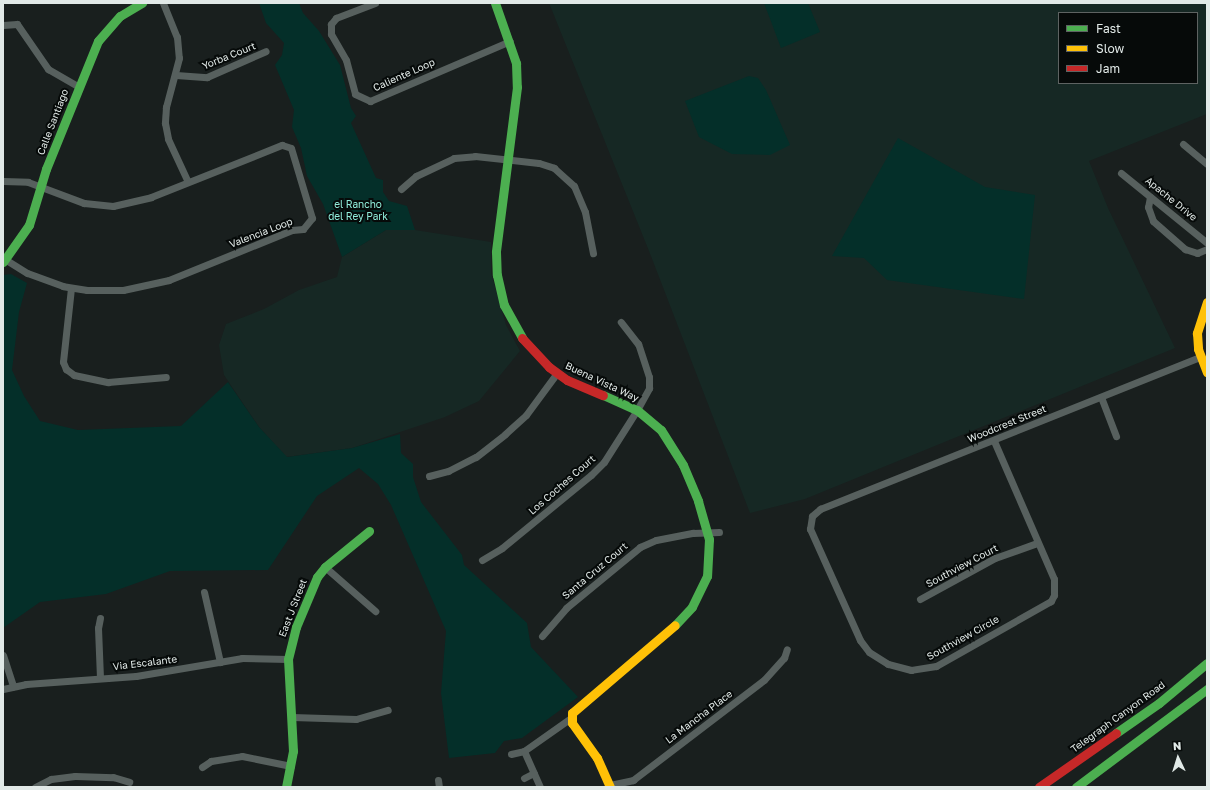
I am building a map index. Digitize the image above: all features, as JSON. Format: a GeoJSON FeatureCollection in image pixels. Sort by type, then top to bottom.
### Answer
{"type":"FeatureCollection","features":[{"type":"Feature","properties":{"kind":"street","name":"Calle Santiago"},"geometry":{"type":"LineString","coordinates":[[4,261],[29,226],[78,86],[98,41],[108,28],[126,10],[142,3]]}},
{"type":"Feature","properties":{"kind":"street"},"geometry":{"type":"LineString","coordinates":[[163,3],[179,48],[176,75],[166,107],[165,124],[168,139],[188,182]]}},
{"type":"Feature","properties":{"kind":"street","name":"Caliente Loop"},"geometry":{"type":"LineString","coordinates":[[375,3],[336,18],[331,24],[331,34],[346,60],[355,94],[370,101],[510,41]]}},
{"type":"Feature","properties":{"kind":"street","name":"Buena Vista Way"},"geometry":{"type":"LineString","coordinates":[[495,3],[510,41],[516,63],[518,87],[496,252],[497,276],[504,305],[522,338],[557,373],[637,410],[652,420],[671,442],[698,501],[708,532],[709,569],[702,590],[692,607],[680,621],[575,709],[571,718]]}},
{"type":"Feature","properties":{"kind":"street"},"geometry":{"type":"LineString","coordinates":[[3,25],[17,24],[48,69],[78,86]]}},
{"type":"Feature","properties":{"kind":"street","name":"Yorba Court"},"geometry":{"type":"LineString","coordinates":[[176,75],[207,77],[266,51]]}},
{"type":"Feature","properties":{"kind":"street"},"geometry":{"type":"LineString","coordinates":[[1183,144],[1207,164]]}},
{"type":"Feature","properties":{"kind":"street","name":"Valencia Loop"},"geometry":{"type":"LineString","coordinates":[[3,181],[28,182],[42,186],[75,201],[108,206],[139,200],[282,145],[290,148],[312,218],[303,229],[292,230],[169,280],[123,290],[71,288],[33,276],[4,261]]}},
{"type":"Feature","properties":{"kind":"street"},"geometry":{"type":"LineString","coordinates":[[401,190],[416,176],[454,158],[475,156],[539,163],[554,168],[570,180],[585,212],[593,253]]}},
{"type":"Feature","properties":{"kind":"street","name":"Apache Drive"},"geometry":{"type":"LineString","coordinates":[[1120,173],[1207,243]]}},
{"type":"Feature","properties":{"kind":"street"},"geometry":{"type":"LineString","coordinates":[[1150,197],[1148,207],[1153,221],[1184,249],[1197,253],[1207,249]]}},
{"type":"Feature","properties":{"kind":"street"},"geometry":{"type":"LineString","coordinates":[[71,288],[64,356],[66,369],[74,375],[108,382],[166,377]]}},
{"type":"Feature","properties":{"kind":"street"},"geometry":{"type":"LineString","coordinates":[[1207,302],[1198,325],[1200,357],[1207,372]]}},
{"type":"Feature","properties":{"kind":"street","name":"Los Coches Court"},"geometry":{"type":"LineString","coordinates":[[482,560],[502,548],[591,476],[604,462],[637,410],[648,388],[649,377],[638,344],[622,322]]}},
{"type":"Feature","properties":{"kind":"street","name":"Woodcrest Street"},"geometry":{"type":"LineString","coordinates":[[820,509],[994,441],[1200,357]]}},
{"type":"Feature","properties":{"kind":"street"},"geometry":{"type":"LineString","coordinates":[[429,476],[448,471],[476,457],[505,434],[526,415],[557,373]]}},
{"type":"Feature","properties":{"kind":"street"},"geometry":{"type":"LineString","coordinates":[[1100,397],[1116,436]]}},
{"type":"Feature","properties":{"kind":"street","name":"Southview Circle"},"geometry":{"type":"LineString","coordinates":[[820,509],[812,516],[810,529],[860,640],[881,661],[903,669],[920,670],[936,666],[1050,601],[1056,591],[1056,583],[1037,543],[994,441]]}},
{"type":"Feature","properties":{"kind":"street","name":"East J Street"},"geometry":{"type":"LineString","coordinates":[[286,787],[291,766],[292,717],[288,659],[296,626],[307,599],[325,567],[369,531]]}},
{"type":"Feature","properties":{"kind":"street","name":"Santa Cruz Court"},"geometry":{"type":"LineString","coordinates":[[542,636],[566,608],[640,547],[656,540],[708,532],[719,532]]}},
{"type":"Feature","properties":{"kind":"street","name":"Southview Court"},"geometry":{"type":"LineString","coordinates":[[920,599],[995,558],[1037,543]]}},
{"type":"Feature","properties":{"kind":"street"},"geometry":{"type":"LineString","coordinates":[[325,567],[375,610]]}},
{"type":"Feature","properties":{"kind":"street"},"geometry":{"type":"LineString","coordinates":[[204,592],[220,662]]}},
{"type":"Feature","properties":{"kind":"street"},"geometry":{"type":"LineString","coordinates":[[100,618],[98,628],[100,678]]}},
{"type":"Feature","properties":{"kind":"street","name":"La Mancha Place"},"geometry":{"type":"LineString","coordinates":[[610,786],[633,780],[766,679],[784,658],[787,649]]}},
{"type":"Feature","properties":{"kind":"street"},"geometry":{"type":"LineString","coordinates":[[3,655],[12,686]]}},
{"type":"Feature","properties":{"kind":"street","name":"Via Escalante"},"geometry":{"type":"LineString","coordinates":[[3,689],[12,686],[136,676],[253,657],[288,659]]}},
{"type":"Feature","properties":{"kind":"street","name":"Telegraph Canyon Road"},"geometry":{"type":"LineString","coordinates":[[1039,787],[1159,703],[1207,663]]}},
{"type":"Feature","properties":{"kind":"street"},"geometry":{"type":"LineString","coordinates":[[1076,787],[1207,689]]}},
{"type":"Feature","properties":{"kind":"street"},"geometry":{"type":"LineString","coordinates":[[292,717],[356,719],[388,710]]}},
{"type":"Feature","properties":{"kind":"street"},"geometry":{"type":"LineString","coordinates":[[511,754],[524,751],[571,718],[610,786]]}},
{"type":"Feature","properties":{"kind":"street"},"geometry":{"type":"LineString","coordinates":[[524,751],[540,787]]}},
{"type":"Feature","properties":{"kind":"street"},"geometry":{"type":"LineString","coordinates":[[202,767],[211,761],[242,756],[291,766]]}},
{"type":"Feature","properties":{"kind":"street"},"geometry":{"type":"LineString","coordinates":[[524,778],[534,773]]}},
{"type":"Feature","properties":{"kind":"street"},"geometry":{"type":"LineString","coordinates":[[36,787],[51,779],[75,776],[113,777],[129,782]]}},
{"type":"Feature","properties":{"kind":"shaded area"},"geometry":{"type":"Polygon","coordinates":[[[549,3],[1207,3],[1207,114],[1089,161],[1108,208],[1175,348],[805,499],[750,513],[649,251],[549,3]]]}},
{"type":"Feature","properties":{"kind":"shaded area"},"geometry":{"type":"Polygon","coordinates":[[[386,230],[415,230],[491,242],[491,273],[506,325],[520,351],[479,401],[445,417],[352,448],[286,457],[259,427],[224,375],[219,345],[226,324],[264,309],[299,290],[337,277],[342,257],[386,230]]]}},
{"type":"Feature","properties":{"kind":"green space","name":"el Rancho del Rey Park"},"geometry":{"type":"Polygon","coordinates":[[[259,3],[299,3],[303,13],[319,31],[340,65],[351,108],[356,116],[351,123],[376,178],[383,180],[383,192],[389,201],[407,206],[415,230],[386,230],[342,257],[323,204],[307,176],[301,148],[292,127],[294,110],[275,65],[282,55],[284,43],[266,23],[259,3]]]}},
{"type":"Feature","properties":{"kind":"green space"},"geometry":{"type":"Polygon","coordinates":[[[764,3],[808,3],[820,32],[781,48],[764,3]]]}},
{"type":"Feature","properties":{"kind":"green space"},"geometry":{"type":"Polygon","coordinates":[[[749,76],[758,78],[766,90],[790,145],[770,155],[732,154],[699,137],[685,101],[749,76]]]}},
{"type":"Feature","properties":{"kind":"green space"},"geometry":{"type":"Polygon","coordinates":[[[898,138],[985,187],[1035,195],[1024,299],[887,280],[864,258],[832,256],[898,138]]]}},
{"type":"Feature","properties":{"kind":"green space"},"geometry":{"type":"Polygon","coordinates":[[[11,274],[27,283],[19,312],[12,370],[24,396],[40,421],[78,430],[181,426],[228,382],[259,427],[287,457],[352,448],[400,434],[401,453],[413,464],[413,477],[421,502],[462,555],[464,565],[527,623],[531,647],[578,697],[522,738],[504,741],[495,753],[449,758],[441,693],[446,631],[391,505],[378,484],[359,468],[317,496],[268,570],[170,571],[106,594],[40,602],[3,628],[3,275],[11,274]]]}},
{"type":"Feature","properties":{"kind":"traffic: fast"},"geometry":{"type":"LineString","coordinates":[[3,262],[29,225],[46,169],[98,41],[120,16],[142,3]]}},
{"type":"Feature","properties":{"kind":"traffic: fast"},"geometry":{"type":"LineString","coordinates":[[495,3],[516,63],[517,87],[496,252],[497,275],[504,305],[522,338]]}},
{"type":"Feature","properties":{"kind":"traffic: fast"},"geometry":{"type":"LineString","coordinates":[[603,395],[637,410],[661,430],[683,465],[698,501],[709,539],[707,576],[692,607],[675,625]]}},
{"type":"Feature","properties":{"kind":"traffic: fast"},"geometry":{"type":"LineString","coordinates":[[286,787],[293,751],[288,659],[296,627],[317,577],[325,567],[369,531]]}},
{"type":"Feature","properties":{"kind":"traffic: fast"},"geometry":{"type":"LineString","coordinates":[[1116,733],[1159,703],[1207,663]]}},
{"type":"Feature","properties":{"kind":"traffic: fast"},"geometry":{"type":"LineString","coordinates":[[1076,787],[1207,689]]}},
{"type":"Feature","properties":{"kind":"traffic: slow"},"geometry":{"type":"LineString","coordinates":[[1207,302],[1197,333],[1198,349],[1207,372]]}},
{"type":"Feature","properties":{"kind":"traffic: slow"},"geometry":{"type":"LineString","coordinates":[[610,787],[597,758],[572,723],[572,713],[675,625]]}},
{"type":"Feature","properties":{"kind":"traffic: jam"},"geometry":{"type":"LineString","coordinates":[[522,338],[549,367],[567,380],[603,395]]}},
{"type":"Feature","properties":{"kind":"traffic: jam"},"geometry":{"type":"LineString","coordinates":[[1039,787],[1116,733]]}}]}
